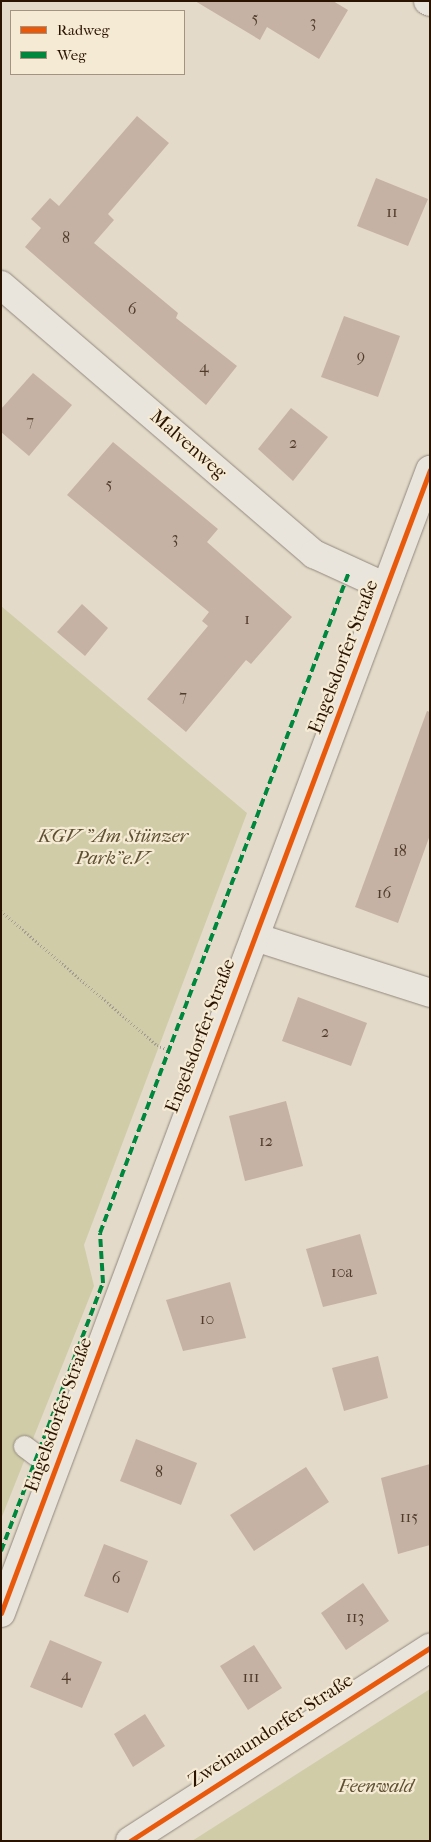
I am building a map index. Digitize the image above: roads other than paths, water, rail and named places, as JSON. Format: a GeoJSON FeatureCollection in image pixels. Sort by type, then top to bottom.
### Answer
{"type":"FeatureCollection","features":[{"type":"Feature","properties":{"kind":"street","name":"Malvenweg"},"geometry":{"type":"LineString","coordinates":[[1,285],[314,554],[386,587]]}},
{"type":"Feature","properties":{"kind":"street","name":"Engelsdorfer Straße"},"geometry":{"type":"LineString","coordinates":[[1,1613],[430,470]]}},
{"type":"Feature","properties":{"kind":"street"},"geometry":{"type":"LineString","coordinates":[[255,936],[430,993]]}},
{"type":"Feature","properties":{"kind":"street","name":"Zweinaundorfer Straße"},"geometry":{"type":"LineString","coordinates":[[130,1841],[430,1648]]}},
{"type":"Feature","properties":{"kind":"lane"},"geometry":{"type":"LineString","coordinates":[[24,1446],[55,1469]]}},
{"type":"Feature","properties":{"kind":"park label","name":"KGV \"Am Stünzer Park\"e.V."},"geometry":{"type":"Point","coordinates":[113,848]}},
{"type":"Feature","properties":{"kind":"park label","name":"Feenwald"},"geometry":{"type":"Point","coordinates":[376,1787]}}]}
